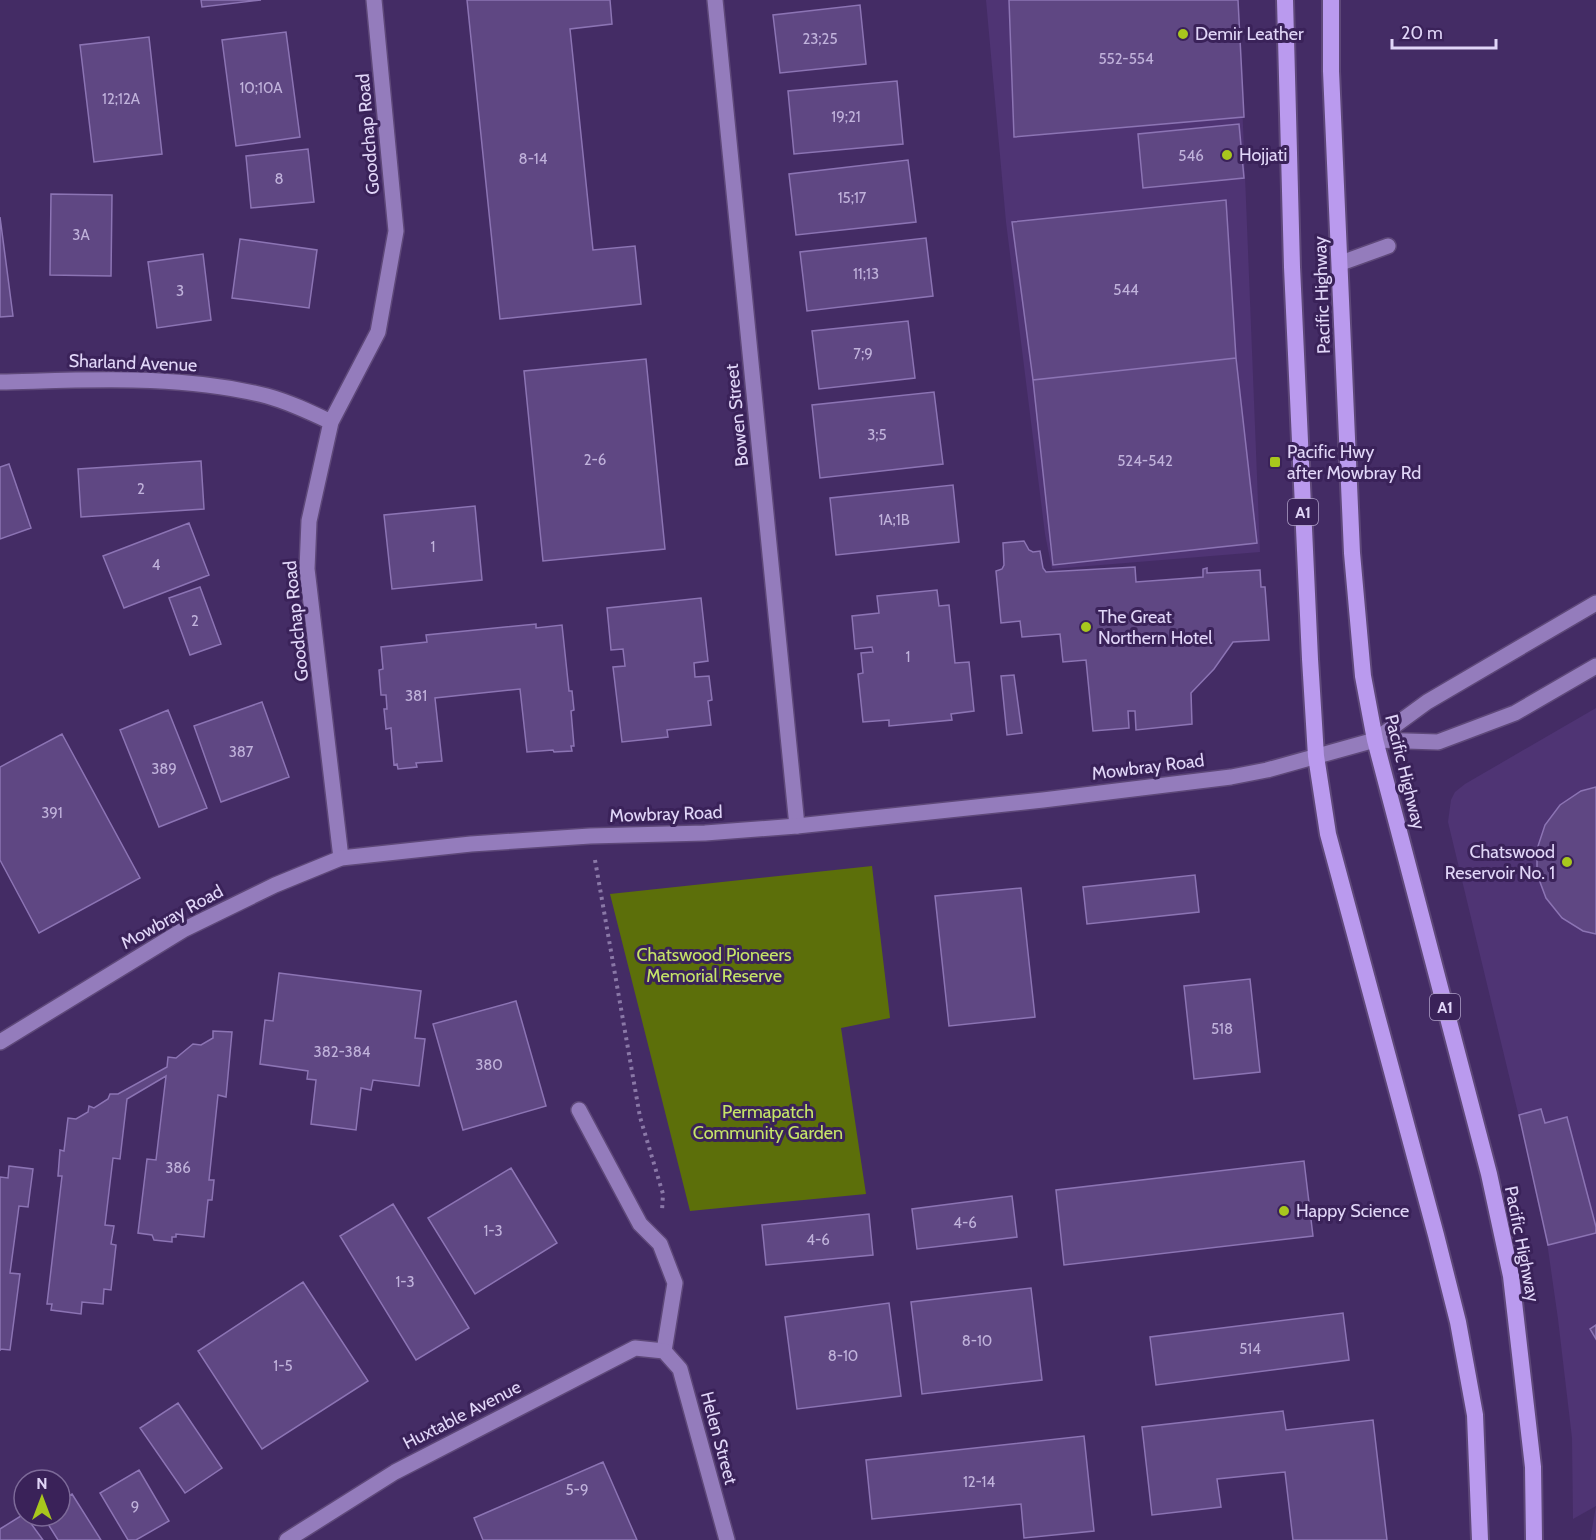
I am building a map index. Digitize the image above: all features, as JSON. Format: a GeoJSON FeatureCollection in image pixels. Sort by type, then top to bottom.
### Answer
{"type":"FeatureCollection","features":[{"type":"Feature","properties":{"kind":"highway","name":"Pacific Highway"},"geometry":{"type":"LineString","coordinates":[[1285,0],[1292,267],[1316,756],[1328,834],[1458,1322],[1475,1415],[1480,1540]]}},
{"type":"Feature","properties":{"kind":"highway","name":"Pacific Highway"},"geometry":{"type":"LineString","coordinates":[[1331,0],[1331,71],[1352,553],[1363,676],[1375,740],[1489,1174],[1511,1276],[1533,1467],[1534,1540]]}},
{"type":"Feature","properties":{"kind":"street","name":"Goodchap Road"},"geometry":{"type":"LineString","coordinates":[[342,858],[307,569],[309,521],[331,422],[378,332],[396,231],[374,0]]}},
{"type":"Feature","properties":{"kind":"street","name":"Bowen Street"},"geometry":{"type":"LineString","coordinates":[[715,0],[797,826]]}},
{"type":"Feature","properties":{"kind":"street"},"geometry":{"type":"LineString","coordinates":[[1341,263],[1388,246]]}},
{"type":"Feature","properties":{"kind":"street","name":"Sharland Avenue"},"geometry":{"type":"LineString","coordinates":[[0,382],[163,380],[199,384],[266,396],[290,403],[331,422]]}},
{"type":"Feature","properties":{"kind":"street","name":"Mowbray Road"},"geometry":{"type":"LineString","coordinates":[[1375,740],[1427,702],[1596,603]]}},
{"type":"Feature","properties":{"kind":"street","name":"Mowbray Road"},"geometry":{"type":"LineString","coordinates":[[0,1042],[183,930],[275,885],[342,858],[471,844],[590,836],[705,833],[797,826],[1043,800],[1220,778],[1267,770],[1375,740],[1437,742],[1515,713],[1596,666]]}},
{"type":"Feature","properties":{"kind":"street"},"geometry":{"type":"LineString","coordinates":[[579,1110],[640,1224],[660,1244],[675,1283],[664,1351]]}},
{"type":"Feature","properties":{"kind":"street","name":"Huxtable Avenue"},"geometry":{"type":"LineString","coordinates":[[287,1540],[395,1472],[635,1348],[664,1351]]}},
{"type":"Feature","properties":{"kind":"street","name":"Helen Street"},"geometry":{"type":"LineString","coordinates":[[664,1351],[680,1369],[726,1540]]}},
{"type":"Feature","properties":{"kind":"path"},"geometry":{"type":"LineString","coordinates":[[590,836],[640,1117],[663,1194],[660,1244]]}},
{"type":"Feature","properties":{"kind":"shaded area"},"geometry":{"type":"Polygon","coordinates":[[[986,0],[1238,0],[1260,552],[1052,569],[1045,534],[1006,222],[986,0]]]}},
{"type":"Feature","properties":{"kind":"shaded area"},"geometry":{"type":"Polygon","coordinates":[[[1596,708],[1596,1506],[1573,1519],[1572,1438],[1544,1221],[1448,822],[1451,800],[1455,792],[1465,784],[1596,708]]]}},
{"type":"Feature","properties":{"kind":"shaded area"},"geometry":{"type":"Polygon","coordinates":[[[1596,1506],[1596,1540],[1590,1540],[1596,1506]]]}},
{"type":"Feature","properties":{"kind":"green space"},"geometry":{"type":"Polygon","coordinates":[[[872,866],[890,1018],[841,1028],[866,1194],[690,1211],[610,894],[872,866]]]}},
{"type":"Feature","properties":{"kind":"building"},"geometry":{"type":"Polygon","coordinates":[[[201,0],[261,0],[202,7],[201,0]]]}},
{"type":"Feature","properties":{"kind":"building"},"geometry":{"type":"Polygon","coordinates":[[[467,0],[610,0],[612,24],[570,29],[593,250],[635,246],[641,304],[500,319],[467,0]]]}},
{"type":"Feature","properties":{"kind":"building"},"geometry":{"type":"Polygon","coordinates":[[[1009,0],[1238,0],[1244,117],[1014,137],[1009,0]]]}},
{"type":"Feature","properties":{"kind":"building"},"geometry":{"type":"Polygon","coordinates":[[[860,5],[866,64],[780,73],[773,15],[860,5]]]}},
{"type":"Feature","properties":{"kind":"building"},"geometry":{"type":"Polygon","coordinates":[[[286,32],[300,137],[236,146],[222,40],[286,32]]]}},
{"type":"Feature","properties":{"kind":"building"},"geometry":{"type":"Polygon","coordinates":[[[149,37],[162,154],[94,162],[80,45],[149,37]]]}},
{"type":"Feature","properties":{"kind":"building"},"geometry":{"type":"Polygon","coordinates":[[[897,81],[903,144],[794,154],[788,91],[897,81]]]}},
{"type":"Feature","properties":{"kind":"building"},"geometry":{"type":"Polygon","coordinates":[[[1239,124],[1244,178],[1143,188],[1138,134],[1239,124]]]}},
{"type":"Feature","properties":{"kind":"building"},"geometry":{"type":"Polygon","coordinates":[[[308,149],[314,202],[251,208],[246,156],[308,149]]]}},
{"type":"Feature","properties":{"kind":"building"},"geometry":{"type":"Polygon","coordinates":[[[908,160],[916,222],[796,235],[789,174],[908,160]]]}},
{"type":"Feature","properties":{"kind":"building"},"geometry":{"type":"Polygon","coordinates":[[[51,194],[112,195],[111,276],[50,275],[51,194]]]}},
{"type":"Feature","properties":{"kind":"building"},"geometry":{"type":"Polygon","coordinates":[[[1226,200],[1236,358],[1033,380],[1012,222],[1226,200]]]}},
{"type":"Feature","properties":{"kind":"building"},"geometry":{"type":"Polygon","coordinates":[[[0,217],[13,316],[0,317],[0,217]]]}},
{"type":"Feature","properties":{"kind":"building"},"geometry":{"type":"Polygon","coordinates":[[[926,238],[933,296],[807,311],[800,252],[926,238]]]}},
{"type":"Feature","properties":{"kind":"building"},"geometry":{"type":"Polygon","coordinates":[[[240,239],[317,250],[309,308],[232,298],[240,239]]]}},
{"type":"Feature","properties":{"kind":"building"},"geometry":{"type":"Polygon","coordinates":[[[203,254],[211,320],[157,328],[148,262],[203,254]]]}},
{"type":"Feature","properties":{"kind":"building"},"geometry":{"type":"Polygon","coordinates":[[[908,321],[915,378],[819,389],[812,331],[908,321]]]}},
{"type":"Feature","properties":{"kind":"building"},"geometry":{"type":"Polygon","coordinates":[[[1236,358],[1257,543],[1053,565],[1033,380],[1236,358]]]}},
{"type":"Feature","properties":{"kind":"building"},"geometry":{"type":"Polygon","coordinates":[[[646,359],[665,549],[543,561],[524,371],[646,359]]]}},
{"type":"Feature","properties":{"kind":"building"},"geometry":{"type":"Polygon","coordinates":[[[934,392],[943,464],[820,478],[812,405],[934,392]]]}},
{"type":"Feature","properties":{"kind":"building"},"geometry":{"type":"Polygon","coordinates":[[[201,461],[204,509],[81,517],[78,469],[201,461]]]}},
{"type":"Feature","properties":{"kind":"building"},"geometry":{"type":"Polygon","coordinates":[[[9,464],[31,528],[0,539],[0,467],[9,464]]]}},
{"type":"Feature","properties":{"kind":"building"},"geometry":{"type":"Polygon","coordinates":[[[953,485],[959,542],[836,555],[830,498],[953,485]]]}},
{"type":"Feature","properties":{"kind":"building"},"geometry":{"type":"Polygon","coordinates":[[[475,506],[482,580],[392,589],[384,515],[475,506]]]}},
{"type":"Feature","properties":{"kind":"building"},"geometry":{"type":"Polygon","coordinates":[[[189,523],[209,575],[124,608],[103,556],[189,523]]]}},
{"type":"Feature","properties":{"kind":"building"},"geometry":{"type":"Polygon","coordinates":[[[1024,541],[1029,550],[1040,551],[1046,572],[1135,567],[1136,582],[1203,577],[1203,569],[1207,568],[1207,573],[1260,570],[1261,587],[1265,587],[1269,640],[1233,642],[1214,669],[1191,693],[1192,724],[1136,730],[1135,711],[1128,711],[1129,728],[1093,731],[1086,660],[1063,662],[1060,634],[1022,637],[1020,621],[1001,623],[996,571],[1002,569],[1004,565],[1003,543],[1024,541]]]}},
{"type":"Feature","properties":{"kind":"building"},"geometry":{"type":"Polygon","coordinates":[[[200,587],[221,644],[190,655],[169,598],[200,587]]]}},
{"type":"Feature","properties":{"kind":"building"},"geometry":{"type":"Polygon","coordinates":[[[937,590],[939,606],[949,605],[955,663],[969,662],[974,711],[951,714],[952,720],[889,726],[889,720],[863,722],[858,674],[863,673],[861,653],[873,652],[872,647],[855,649],[852,616],[879,613],[877,596],[937,590]]]}},
{"type":"Feature","properties":{"kind":"building"},"geometry":{"type":"Polygon","coordinates":[[[701,598],[708,661],[694,663],[695,677],[709,676],[712,700],[708,701],[711,725],[667,730],[668,737],[622,742],[613,667],[625,666],[623,649],[611,650],[607,608],[701,598]]]}},
{"type":"Feature","properties":{"kind":"building"},"geometry":{"type":"Polygon","coordinates":[[[536,624],[536,628],[562,625],[569,691],[572,691],[574,710],[571,711],[574,746],[571,746],[572,751],[527,752],[520,689],[435,698],[442,761],[416,763],[417,767],[398,769],[397,764],[394,765],[391,728],[386,729],[384,709],[387,709],[386,695],[381,695],[379,670],[383,669],[381,647],[427,642],[426,635],[536,624]]]}},
{"type":"Feature","properties":{"kind":"building"},"geometry":{"type":"Polygon","coordinates":[[[1014,675],[1022,733],[1007,735],[1001,676],[1014,675]]]}},
{"type":"Feature","properties":{"kind":"building"},"geometry":{"type":"Polygon","coordinates":[[[262,702],[289,777],[221,802],[194,726],[262,702]]]}},
{"type":"Feature","properties":{"kind":"building"},"geometry":{"type":"Polygon","coordinates":[[[168,710],[207,808],[159,827],[120,730],[168,710]]]}},
{"type":"Feature","properties":{"kind":"building"},"geometry":{"type":"Polygon","coordinates":[[[62,734],[140,878],[39,933],[0,860],[0,767],[62,734]]]}},
{"type":"Feature","properties":{"kind":"building","name":"Chatswood Reservoir No. 1"},"geometry":{"type":"Polygon","coordinates":[[[1596,787],[1596,934],[1583,931],[1562,918],[1546,898],[1537,874],[1537,849],[1545,825],[1560,805],[1581,791],[1596,787]]]}},
{"type":"Feature","properties":{"kind":"building"},"geometry":{"type":"Polygon","coordinates":[[[1195,875],[1199,912],[1087,924],[1083,887],[1195,875]]]}},
{"type":"Feature","properties":{"kind":"building"},"geometry":{"type":"Polygon","coordinates":[[[1021,888],[1035,1017],[949,1026],[935,896],[1021,888]]]}},
{"type":"Feature","properties":{"kind":"building"},"geometry":{"type":"Polygon","coordinates":[[[279,973],[421,991],[415,1038],[425,1039],[419,1086],[373,1080],[371,1090],[361,1088],[356,1130],[311,1124],[316,1080],[307,1079],[308,1071],[260,1064],[265,1020],[273,1021],[279,973]]]}},
{"type":"Feature","properties":{"kind":"building"},"geometry":{"type":"Polygon","coordinates":[[[1250,979],[1260,1072],[1194,1079],[1184,986],[1250,979]]]}},
{"type":"Feature","properties":{"kind":"building"},"geometry":{"type":"Polygon","coordinates":[[[516,1001],[546,1106],[463,1130],[433,1024],[516,1001]]]}},
{"type":"Feature","properties":{"kind":"building"},"geometry":{"type":"Polygon","coordinates":[[[213,1031],[232,1032],[226,1097],[218,1095],[209,1180],[214,1180],[212,1200],[208,1200],[204,1237],[176,1234],[176,1237],[172,1237],[172,1242],[154,1240],[152,1235],[138,1233],[147,1159],[156,1160],[166,1076],[127,1099],[120,1159],[113,1158],[105,1225],[114,1226],[111,1244],[116,1245],[111,1290],[104,1289],[103,1304],[82,1302],[81,1314],[51,1310],[52,1304],[47,1304],[62,1176],[58,1176],[60,1150],[64,1151],[68,1118],[76,1119],[88,1112],[89,1106],[94,1108],[108,1099],[110,1094],[118,1094],[167,1067],[168,1057],[176,1058],[193,1044],[201,1045],[213,1038],[213,1031]]]}},
{"type":"Feature","properties":{"kind":"building"},"geometry":{"type":"Polygon","coordinates":[[[1541,1109],[1545,1123],[1567,1117],[1596,1227],[1596,1233],[1548,1245],[1519,1115],[1541,1109]]]}},
{"type":"Feature","properties":{"kind":"building"},"geometry":{"type":"Polygon","coordinates":[[[1304,1161],[1313,1236],[1064,1265],[1056,1190],[1304,1161]]]}},
{"type":"Feature","properties":{"kind":"building"},"geometry":{"type":"Polygon","coordinates":[[[9,1166],[33,1169],[28,1207],[19,1206],[10,1273],[20,1274],[10,1350],[0,1349],[0,1177],[8,1178],[9,1166]]]}},
{"type":"Feature","properties":{"kind":"building"},"geometry":{"type":"Polygon","coordinates":[[[511,1168],[557,1243],[475,1294],[428,1218],[511,1168]]]}},
{"type":"Feature","properties":{"kind":"building"},"geometry":{"type":"Polygon","coordinates":[[[1012,1196],[1017,1237],[917,1249],[912,1209],[1012,1196]]]}},
{"type":"Feature","properties":{"kind":"building"},"geometry":{"type":"Polygon","coordinates":[[[393,1204],[469,1328],[416,1360],[340,1236],[393,1204]]]}},
{"type":"Feature","properties":{"kind":"building"},"geometry":{"type":"Polygon","coordinates":[[[869,1214],[873,1255],[766,1265],[762,1225],[869,1214]]]}},
{"type":"Feature","properties":{"kind":"building"},"geometry":{"type":"Polygon","coordinates":[[[303,1282],[368,1381],[262,1449],[198,1351],[303,1282]]]}},
{"type":"Feature","properties":{"kind":"building"},"geometry":{"type":"Polygon","coordinates":[[[1031,1288],[1042,1380],[922,1394],[911,1302],[1031,1288]]]}},
{"type":"Feature","properties":{"kind":"building"},"geometry":{"type":"Polygon","coordinates":[[[889,1303],[901,1396],[797,1409],[785,1317],[889,1303]]]}},
{"type":"Feature","properties":{"kind":"building"},"geometry":{"type":"Polygon","coordinates":[[[1343,1313],[1349,1360],[1156,1385],[1150,1337],[1343,1313]]]}},
{"type":"Feature","properties":{"kind":"building"},"geometry":{"type":"Polygon","coordinates":[[[1596,1325],[1596,1339],[1590,1329],[1596,1325]]]}},
{"type":"Feature","properties":{"kind":"building"},"geometry":{"type":"Polygon","coordinates":[[[178,1403],[222,1468],[185,1493],[140,1428],[178,1403]]]}},
{"type":"Feature","properties":{"kind":"building"},"geometry":{"type":"Polygon","coordinates":[[[1283,1411],[1286,1430],[1373,1420],[1387,1540],[1293,1540],[1285,1472],[1217,1479],[1221,1507],[1152,1515],[1142,1427],[1283,1411]]]}},
{"type":"Feature","properties":{"kind":"building"},"geometry":{"type":"Polygon","coordinates":[[[1084,1436],[1094,1531],[1024,1538],[1021,1504],[872,1519],[866,1460],[1084,1436]]]}},
{"type":"Feature","properties":{"kind":"building"},"geometry":{"type":"Polygon","coordinates":[[[603,1462],[637,1540],[483,1540],[474,1518],[603,1462]]]}},
{"type":"Feature","properties":{"kind":"building"},"geometry":{"type":"Polygon","coordinates":[[[139,1470],[169,1521],[136,1540],[128,1540],[100,1493],[139,1470]]]}},
{"type":"Feature","properties":{"kind":"building"},"geometry":{"type":"Polygon","coordinates":[[[72,1494],[101,1540],[58,1540],[50,1528],[72,1528],[72,1494]]]}},
{"type":"Feature","properties":{"kind":"building"},"geometry":{"type":"Polygon","coordinates":[[[12,1522],[12,1528],[34,1528],[43,1540],[0,1540],[0,1529],[12,1522]]]}},
{"type":"Feature","properties":{"kind":"place","name":"Demir Leather"},"geometry":{"type":"Point","coordinates":[1183,34]}},
{"type":"Feature","properties":{"kind":"place","name":"Hojjati"},"geometry":{"type":"Point","coordinates":[1227,155]}},
{"type":"Feature","properties":{"kind":"place","name":"Pacific Hwy after Mowbray Rd"},"geometry":{"type":"Point","coordinates":[1275,462]}},
{"type":"Feature","properties":{"kind":"place","name":"The Great Northern Hotel"},"geometry":{"type":"Point","coordinates":[1086,627]}},
{"type":"Feature","properties":{"kind":"place","name":"Chatswood Reservoir No. 1"},"geometry":{"type":"Point","coordinates":[1567,862]}},
{"type":"Feature","properties":{"kind":"place","name":"Happy Science"},"geometry":{"type":"Point","coordinates":[1284,1211]}},
{"type":"Feature","properties":{"kind":"park label","name":"Chatswood Pioneers Memorial Reserve"},"geometry":{"type":"Point","coordinates":[714,965]}},
{"type":"Feature","properties":{"kind":"park label","name":"Permapatch Community Garden"},"geometry":{"type":"Point","coordinates":[768,1122]}}]}
